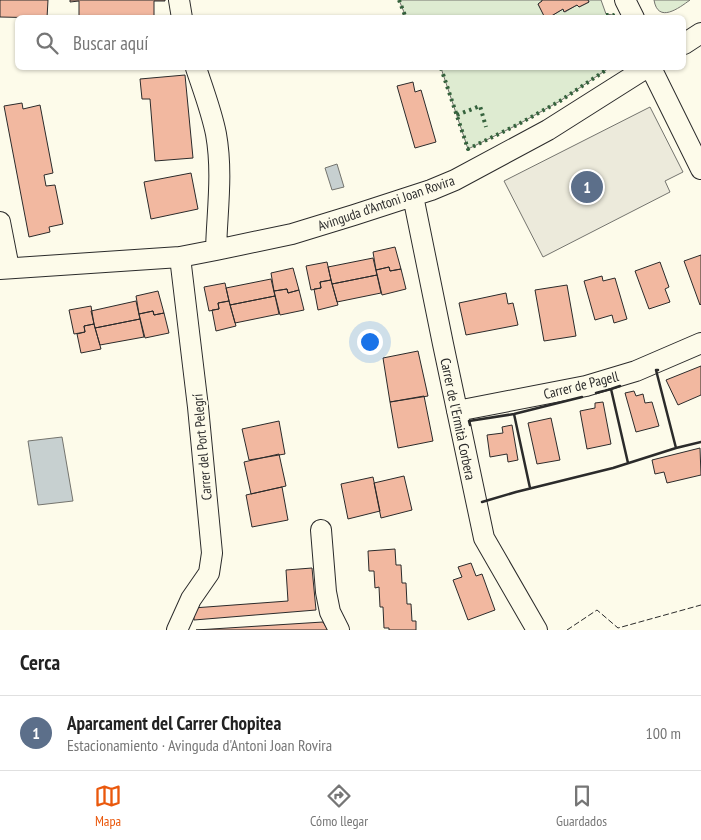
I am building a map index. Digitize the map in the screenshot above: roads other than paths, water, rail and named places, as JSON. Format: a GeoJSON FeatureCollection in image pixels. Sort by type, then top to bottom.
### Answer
{"type":"FeatureCollection","features":[{"type":"Feature","properties":{"kind":"street"},"geometry":{"type":"LineString","coordinates":[[179,0],[182,15]]}},
{"type":"Feature","properties":{"kind":"street"},"geometry":{"type":"LineString","coordinates":[[625,0],[633,15]]}},
{"type":"Feature","properties":{"kind":"street"},"geometry":{"type":"LineString","coordinates":[[686,31],[701,22]]}},
{"type":"Feature","properties":{"kind":"street"},"geometry":{"type":"LineString","coordinates":[[686,43],[701,33]]}},
{"type":"Feature","properties":{"kind":"street"},"geometry":{"type":"LineString","coordinates":[[197,70],[216,132],[218,148],[220,180],[216,250]]}},
{"type":"Feature","properties":{"kind":"street"},"geometry":{"type":"LineString","coordinates":[[609,90],[621,70]]}},
{"type":"Feature","properties":{"kind":"street","name":"Avinguda d'Antoni Joan Rovira"},"geometry":{"type":"LineString","coordinates":[[4,269],[180,257],[292,234],[413,196],[455,180],[548,130],[643,70]]}},
{"type":"Feature","properties":{"kind":"street"},"geometry":{"type":"LineString","coordinates":[[652,70],[701,169]]}},
{"type":"Feature","properties":{"kind":"street","name":"Carrer de l'Ermità Corbera"},"geometry":{"type":"LineString","coordinates":[[413,196],[484,538],[537,630]]}},
{"type":"Feature","properties":{"kind":"street"},"geometry":{"type":"LineString","coordinates":[[0,222],[4,269]]}},
{"type":"Feature","properties":{"kind":"street","name":"Carrer del Port Pelegrí"},"geometry":{"type":"LineString","coordinates":[[176,630],[192,599],[209,573],[212,554],[198,407],[180,257]]}},
{"type":"Feature","properties":{"kind":"street","name":"Carrer de Pagell"},"geometry":{"type":"LineString","coordinates":[[457,411],[586,386],[636,371],[701,343]]}},
{"type":"Feature","properties":{"kind":"street"},"geometry":{"type":"LineString","coordinates":[[321,530],[326,592],[330,612],[339,630]]}},
{"type":"Feature","properties":{"kind":"place","name":"Aparcament del Carrer Chopitea"},"geometry":{"type":"Point","coordinates":[587,187]}}]}
